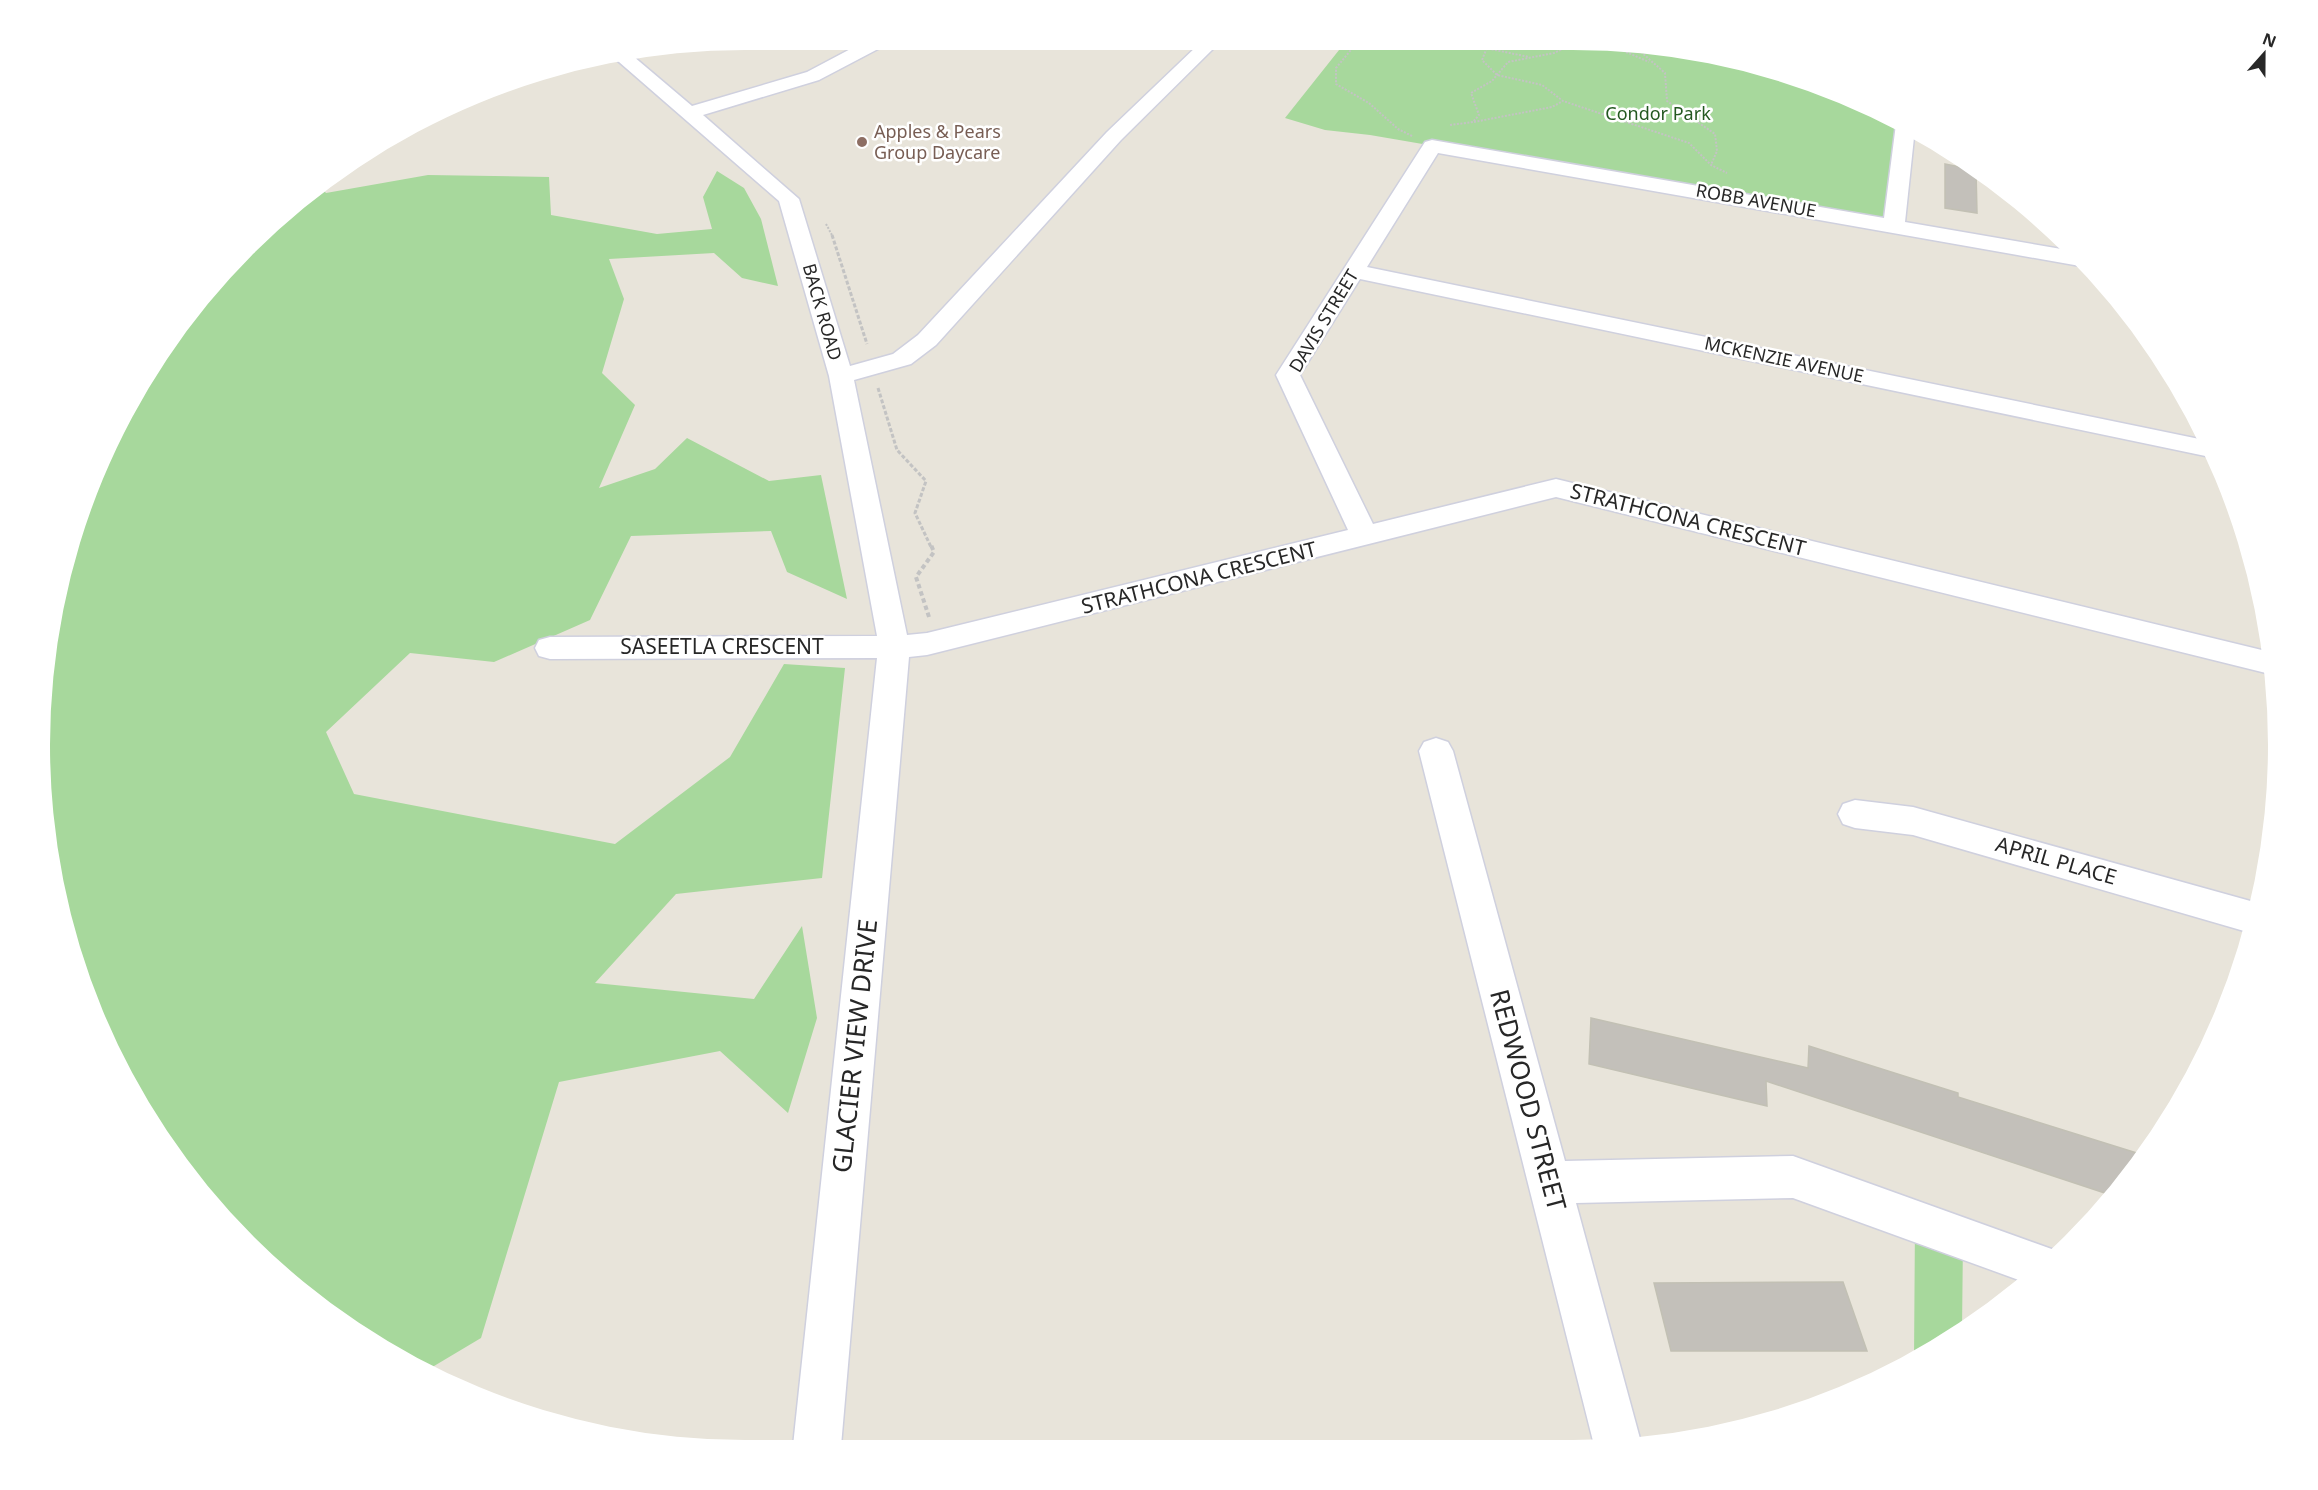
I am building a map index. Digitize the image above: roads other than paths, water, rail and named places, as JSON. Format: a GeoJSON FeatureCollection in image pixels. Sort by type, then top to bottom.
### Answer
{"type":"FeatureCollection","features":[{"type":"Feature","properties":{"kind":"street"},"geometry":{"type":"LineString","coordinates":[[690,114],[813,76],[862,50]]}},
{"type":"Feature","properties":{"kind":"street"},"geometry":{"type":"LineString","coordinates":[[841,376],[902,359],[927,340],[1114,136],[1203,50]]}},
{"type":"Feature","properties":{"kind":"street","name":"BACK ROAD"},"geometry":{"type":"LineString","coordinates":[[627,60],[789,199],[841,376],[894,647]]}},
{"type":"Feature","properties":{"kind":"street"},"geometry":{"type":"LineString","coordinates":[[1894,225],[1905,134]]}},
{"type":"Feature","properties":{"kind":"street","name":"ROBB AVENUE"},"geometry":{"type":"LineString","coordinates":[[1432,146],[2069,257]]}},
{"type":"Feature","properties":{"kind":"street","name":"DAVIS STREET"},"geometry":{"type":"LineString","coordinates":[[1365,537],[1288,375],[1432,146]]}},
{"type":"Feature","properties":{"kind":"street","name":"MCKENZIE AVENUE"},"geometry":{"type":"LineString","coordinates":[[1354,271],[2202,448]]}},
{"type":"Feature","properties":{"kind":"street","name":"STRATHCONA CRESCENT"},"geometry":{"type":"LineString","coordinates":[[894,647],[927,644],[1556,488],[2264,662]]}},
{"type":"Feature","properties":{"kind":"street","name":"SASEETLA CRESCENT"},"geometry":{"type":"LineString","coordinates":[[550,648],[894,647]]}},
{"type":"Feature","properties":{"kind":"street","name":"GLACIER VIEW DRIVE"},"geometry":{"type":"LineString","coordinates":[[818,1440],[894,647]]}},
{"type":"Feature","properties":{"kind":"street","name":"REDWOOD STREET"},"geometry":{"type":"LineString","coordinates":[[1436,751],[1616,1439]]}},
{"type":"Feature","properties":{"kind":"street","name":"APRIL PLACE"},"geometry":{"type":"LineString","coordinates":[[1855,814],[1913,821],[2247,916]]}},
{"type":"Feature","properties":{"kind":"street"},"geometry":{"type":"LineString","coordinates":[[1550,1183],[1793,1177],[2036,1264]]}},
{"type":"Feature","properties":{"kind":"place","name":"Apples & Pears Group Daycare"},"geometry":{"type":"Point","coordinates":[862,142]}},
{"type":"Feature","properties":{"kind":"park label","name":"Condor Park"},"geometry":{"type":"Point","coordinates":[1658,114]}}]}
